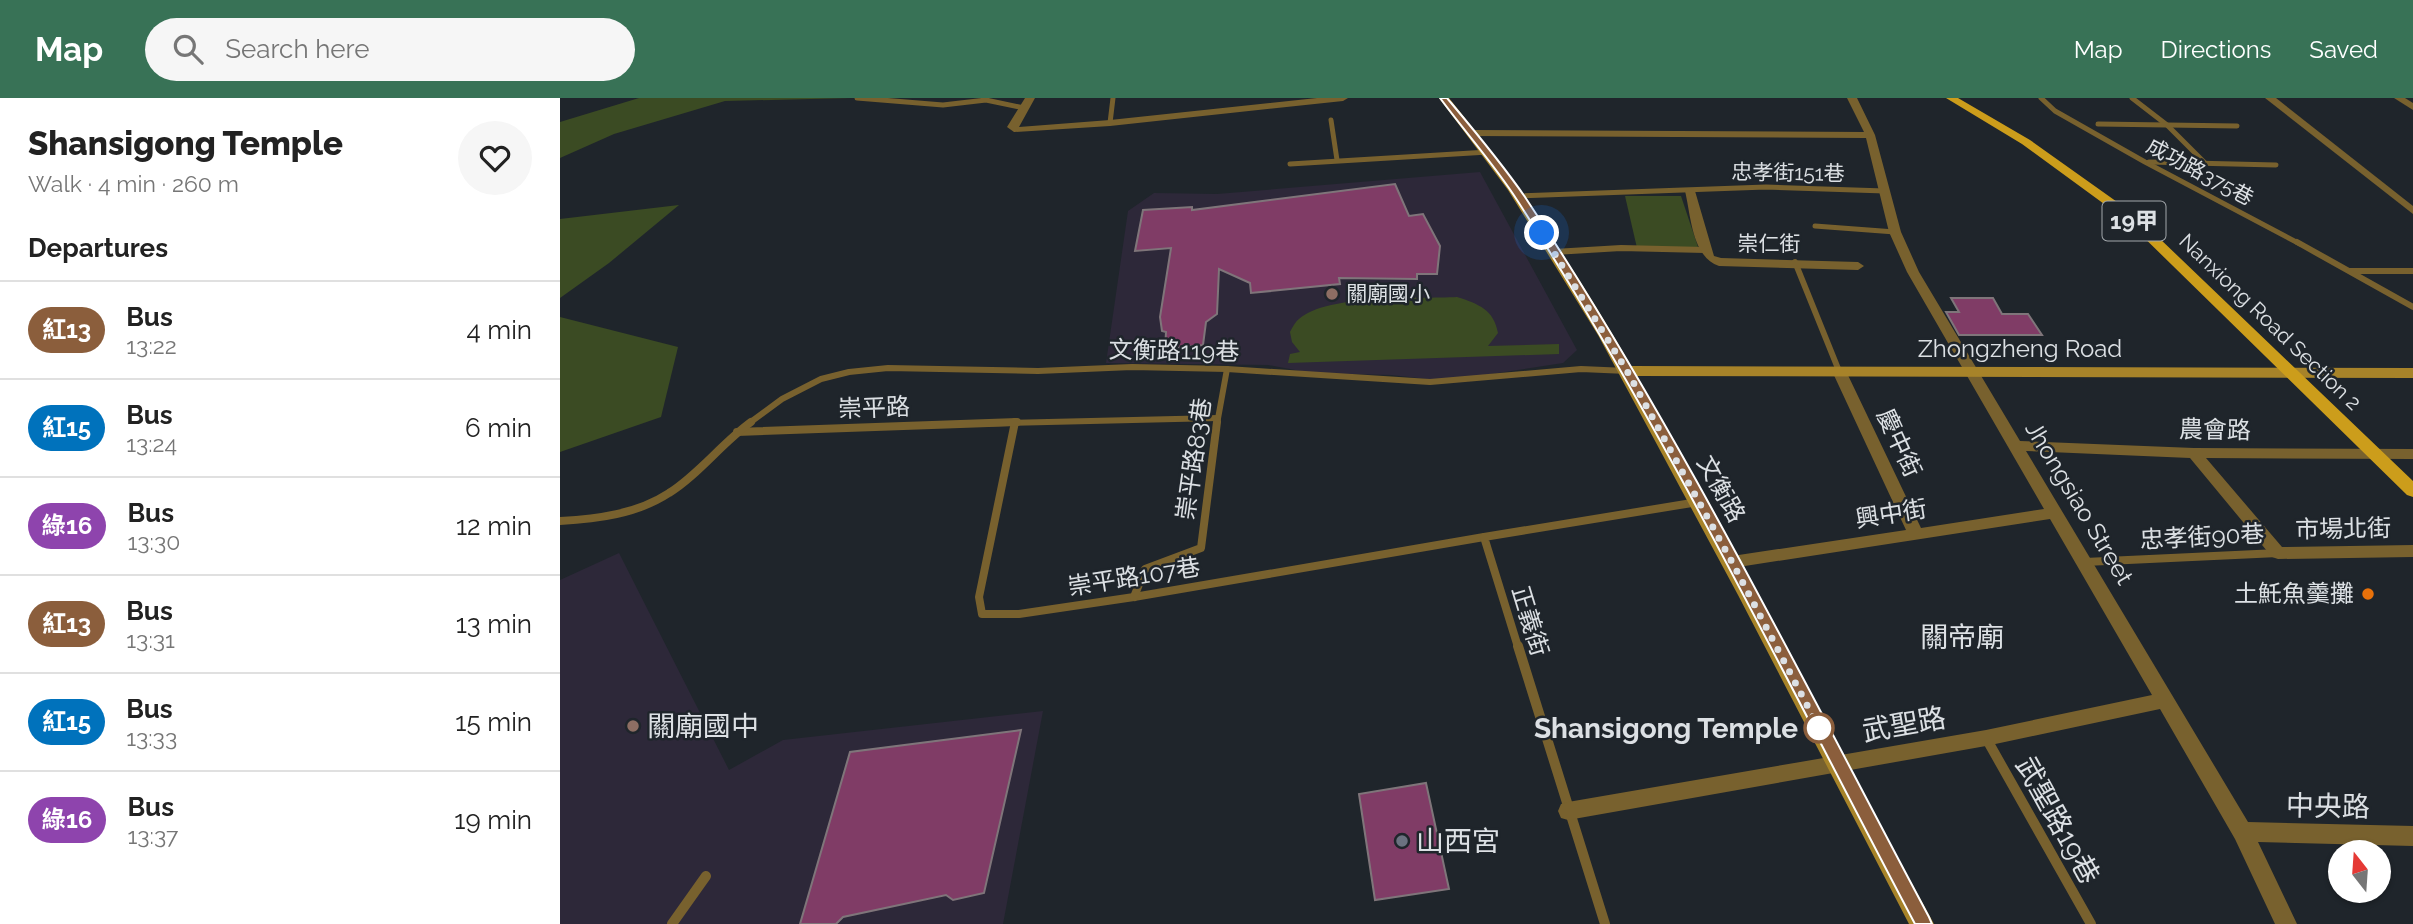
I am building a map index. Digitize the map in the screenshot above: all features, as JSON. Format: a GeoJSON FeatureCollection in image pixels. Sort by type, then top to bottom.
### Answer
{"type":"FeatureCollection","features":[{"type":"Feature","properties":{"kind":"main road","name":"Nanxiong Road Section 2"},"geometry":{"type":"LineString","coordinates":[[1951,98],[2026,142],[2130,217],[2413,491]]}},
{"type":"Feature","properties":{"kind":"street"},"geometry":{"type":"LineString","coordinates":[[1027,103],[1012,127],[1017,130],[1110,123],[1185,111],[1343,98]]}},
{"type":"Feature","properties":{"kind":"street","name":"文衡路"},"geometry":{"type":"LineString","coordinates":[[1444,98],[1474,133],[1519,196],[1627,371],[1732,562],[1922,924]]}},
{"type":"Feature","properties":{"kind":"street","name":"Jhongsiao Street"},"geometry":{"type":"LineString","coordinates":[[1852,98],[1870,135],[1895,232],[1913,272],[2242,832],[2286,924]]}},
{"type":"Feature","properties":{"kind":"street"},"geometry":{"type":"LineString","coordinates":[[2270,98],[2413,211]]}},
{"type":"Feature","properties":{"kind":"street"},"geometry":{"type":"LineString","coordinates":[[2399,98],[2413,107]]}},
{"type":"Feature","properties":{"kind":"street"},"geometry":{"type":"LineString","coordinates":[[1474,133],[1870,135]]}},
{"type":"Feature","properties":{"kind":"street","name":"崇仁街"},"geometry":{"type":"LineString","coordinates":[[1690,191],[1705,250],[1710,258],[1731,264],[1795,262],[1858,266]]}},
{"type":"Feature","properties":{"kind":"street","name":"Zhongzheng Road"},"geometry":{"type":"LineString","coordinates":[[1627,371],[2413,373]]}},
{"type":"Feature","properties":{"kind":"street","name":"慶中街"},"geometry":{"type":"LineString","coordinates":[[1839,371],[1917,535]]}},
{"type":"Feature","properties":{"kind":"street","name":"農會路"},"geometry":{"type":"LineString","coordinates":[[2017,446],[2194,453],[2413,454]]}},
{"type":"Feature","properties":{"kind":"street","name":"市場北街"},"geometry":{"type":"LineString","coordinates":[[2194,453],[2278,553],[2413,551]]}},
{"type":"Feature","properties":{"kind":"street","name":"興中街"},"geometry":{"type":"LineString","coordinates":[[1732,562],[2056,513]]}},
{"type":"Feature","properties":{"kind":"street","name":"武聖路"},"geometry":{"type":"LineString","coordinates":[[1568,811],[1986,738],[2166,700]]}},
{"type":"Feature","properties":{"kind":"street","name":"中央路"},"geometry":{"type":"LineString","coordinates":[[2242,832],[2413,836]]}},
{"type":"Feature","properties":{"kind":"lane"},"geometry":{"type":"LineString","coordinates":[[857,98],[943,105],[986,100],[1027,103]]}},
{"type":"Feature","properties":{"kind":"lane"},"geometry":{"type":"LineString","coordinates":[[1110,123],[1113,98]]}},
{"type":"Feature","properties":{"kind":"lane","name":"成功路375巷"},"geometry":{"type":"LineString","coordinates":[[2040,98],[2055,111],[2145,162],[2413,307]]}},
{"type":"Feature","properties":{"kind":"lane"},"geometry":{"type":"LineString","coordinates":[[2132,98],[2167,125],[2205,163]]}},
{"type":"Feature","properties":{"kind":"lane"},"geometry":{"type":"LineString","coordinates":[[1331,120],[1337,160]]}},
{"type":"Feature","properties":{"kind":"lane"},"geometry":{"type":"LineString","coordinates":[[2098,124],[2237,126]]}},
{"type":"Feature","properties":{"kind":"lane"},"geometry":{"type":"LineString","coordinates":[[1290,164],[1488,152]]}},
{"type":"Feature","properties":{"kind":"lane"},"geometry":{"type":"LineString","coordinates":[[2145,162],[2276,166]]}},
{"type":"Feature","properties":{"kind":"lane","name":"忠孝街151巷"},"geometry":{"type":"LineString","coordinates":[[1519,196],[1766,187],[1885,191]]}},
{"type":"Feature","properties":{"kind":"lane"},"geometry":{"type":"LineString","coordinates":[[1815,226],[1895,232]]}},
{"type":"Feature","properties":{"kind":"lane"},"geometry":{"type":"LineString","coordinates":[[1553,252],[1621,248],[1705,250]]}},
{"type":"Feature","properties":{"kind":"lane"},"geometry":{"type":"LineString","coordinates":[[1795,262],[1839,371]]}},
{"type":"Feature","properties":{"kind":"lane"},"geometry":{"type":"LineString","coordinates":[[2347,271],[2413,271]]}},
{"type":"Feature","properties":{"kind":"lane","name":"文衡路119巷"},"geometry":{"type":"LineString","coordinates":[[737,432],[782,399],[821,379],[849,372],[900,368],[1038,371],[1132,367],[1227,369],[1430,382],[1581,369],[1627,371]]}},
{"type":"Feature","properties":{"kind":"lane","name":"崇平路83巷"},"geometry":{"type":"LineString","coordinates":[[1134,597],[1145,569],[1201,548],[1227,369]]}},
{"type":"Feature","properties":{"kind":"lane","name":"崇平路"},"geometry":{"type":"LineString","coordinates":[[737,432],[1218,418]]}},
{"type":"Feature","properties":{"kind":"lane","name":"崇平路107巷"},"geometry":{"type":"LineString","coordinates":[[1015,422],[979,597],[982,614],[1019,614],[1134,597],[1484,537]]}},
{"type":"Feature","properties":{"kind":"lane"},"geometry":{"type":"LineString","coordinates":[[560,521],[597,519],[639,508],[670,493],[737,432]]}},
{"type":"Feature","properties":{"kind":"lane"},"geometry":{"type":"LineString","coordinates":[[1484,537],[1699,502]]}},
{"type":"Feature","properties":{"kind":"lane","name":"正義街"},"geometry":{"type":"LineString","coordinates":[[1484,537],[1605,924]]}},
{"type":"Feature","properties":{"kind":"lane","name":"忠孝街90巷"},"geometry":{"type":"LineString","coordinates":[[2085,562],[2278,553]]}},
{"type":"Feature","properties":{"kind":"lane","name":"武聖路19巷"},"geometry":{"type":"LineString","coordinates":[[1986,738],[2091,924]]}},
{"type":"Feature","properties":{"kind":"lane"},"geometry":{"type":"LineString","coordinates":[[672,924],[706,876]]}},
{"type":"Feature","properties":{"kind":"shaded area","name":"關廟國小"},"geometry":{"type":"Polygon","coordinates":[[[1480,172],[1577,350],[1563,363],[1445,381],[1391,375],[1311,373],[1268,365],[1106,363],[1128,211],[1154,193],[1217,194],[1480,172]]]}},
{"type":"Feature","properties":{"kind":"shaded area","name":"關廟國中"},"geometry":{"type":"Polygon","coordinates":[[[619,553],[729,770],[783,740],[1043,711],[1003,924],[560,924],[560,580],[619,553]]]}},
{"type":"Feature","properties":{"kind":"green space"},"geometry":{"type":"Polygon","coordinates":[[[639,98],[852,98],[725,101],[614,134],[560,158],[560,122],[639,98]]]}},
{"type":"Feature","properties":{"kind":"green space"},"geometry":{"type":"Polygon","coordinates":[[[1625,196],[1681,196],[1698,247],[1637,248],[1625,196]]]}},
{"type":"Feature","properties":{"kind":"green space"},"geometry":{"type":"Polygon","coordinates":[[[679,205],[609,263],[560,298],[560,219],[679,205]]]}},
{"type":"Feature","properties":{"kind":"green space"},"geometry":{"type":"Polygon","coordinates":[[[1457,297],[1479,305],[1493,319],[1498,333],[1488,346],[1559,344],[1559,354],[1288,363],[1290,354],[1300,352],[1292,342],[1290,332],[1298,320],[1312,311],[1330,305],[1374,299],[1457,297]]]}},
{"type":"Feature","properties":{"kind":"green space"},"geometry":{"type":"Polygon","coordinates":[[[560,317],[678,347],[661,417],[560,452],[560,317]]]}},
{"type":"Feature","properties":{"kind":"building"},"geometry":{"type":"Polygon","coordinates":[[[1395,184],[1409,216],[1423,214],[1440,246],[1437,274],[1417,274],[1417,279],[1339,278],[1340,284],[1251,293],[1250,283],[1219,269],[1217,314],[1206,322],[1203,345],[1165,349],[1166,332],[1162,331],[1160,317],[1171,248],[1135,251],[1143,210],[1192,207],[1192,210],[1395,184]]]}},
{"type":"Feature","properties":{"kind":"building"},"geometry":{"type":"Polygon","coordinates":[[[1951,298],[1993,298],[2002,314],[2028,314],[2042,335],[1959,335],[1946,312],[1959,312],[1951,298]]]}},
{"type":"Feature","properties":{"kind":"building"},"geometry":{"type":"Polygon","coordinates":[[[1021,730],[984,893],[953,900],[946,895],[843,917],[836,924],[800,924],[850,752],[1021,730]]]}},
{"type":"Feature","properties":{"kind":"building","name":"山西宮"},"geometry":{"type":"Polygon","coordinates":[[[1426,783],[1449,889],[1375,900],[1359,794],[1426,783]]]}},
{"type":"Feature","properties":{"kind":"bus line","name":"紅13"},"geometry":{"type":"LineString","coordinates":[[1444,98],[1488,152],[1519,196],[1627,371],[1732,562],[1922,924]]}},
{"type":"Feature","properties":{"kind":"place","name":"關廟國小"},"geometry":{"type":"Point","coordinates":[1332,294]}},
{"type":"Feature","properties":{"kind":"place","name":"土魠魚羹攤"},"geometry":{"type":"Point","coordinates":[2368,594]}},
{"type":"Feature","properties":{"kind":"place","name":"關廟國中"},"geometry":{"type":"Point","coordinates":[633,726]}},
{"type":"Feature","properties":{"kind":"place","name":"Shansigong Temple"},"geometry":{"type":"Point","coordinates":[1819,728]}},
{"type":"Feature","properties":{"kind":"place","name":"山西宮"},"geometry":{"type":"Point","coordinates":[1402,841]}},
{"type":"Feature","properties":{"kind":"district","name":"關帝廟"},"geometry":{"type":"Point","coordinates":[1962,637]}},
{"type":"Feature","properties":{"kind":"route"},"geometry":{"type":"LineString","coordinates":[[1542,233],[1627,371],[1819,728]]}}]}
